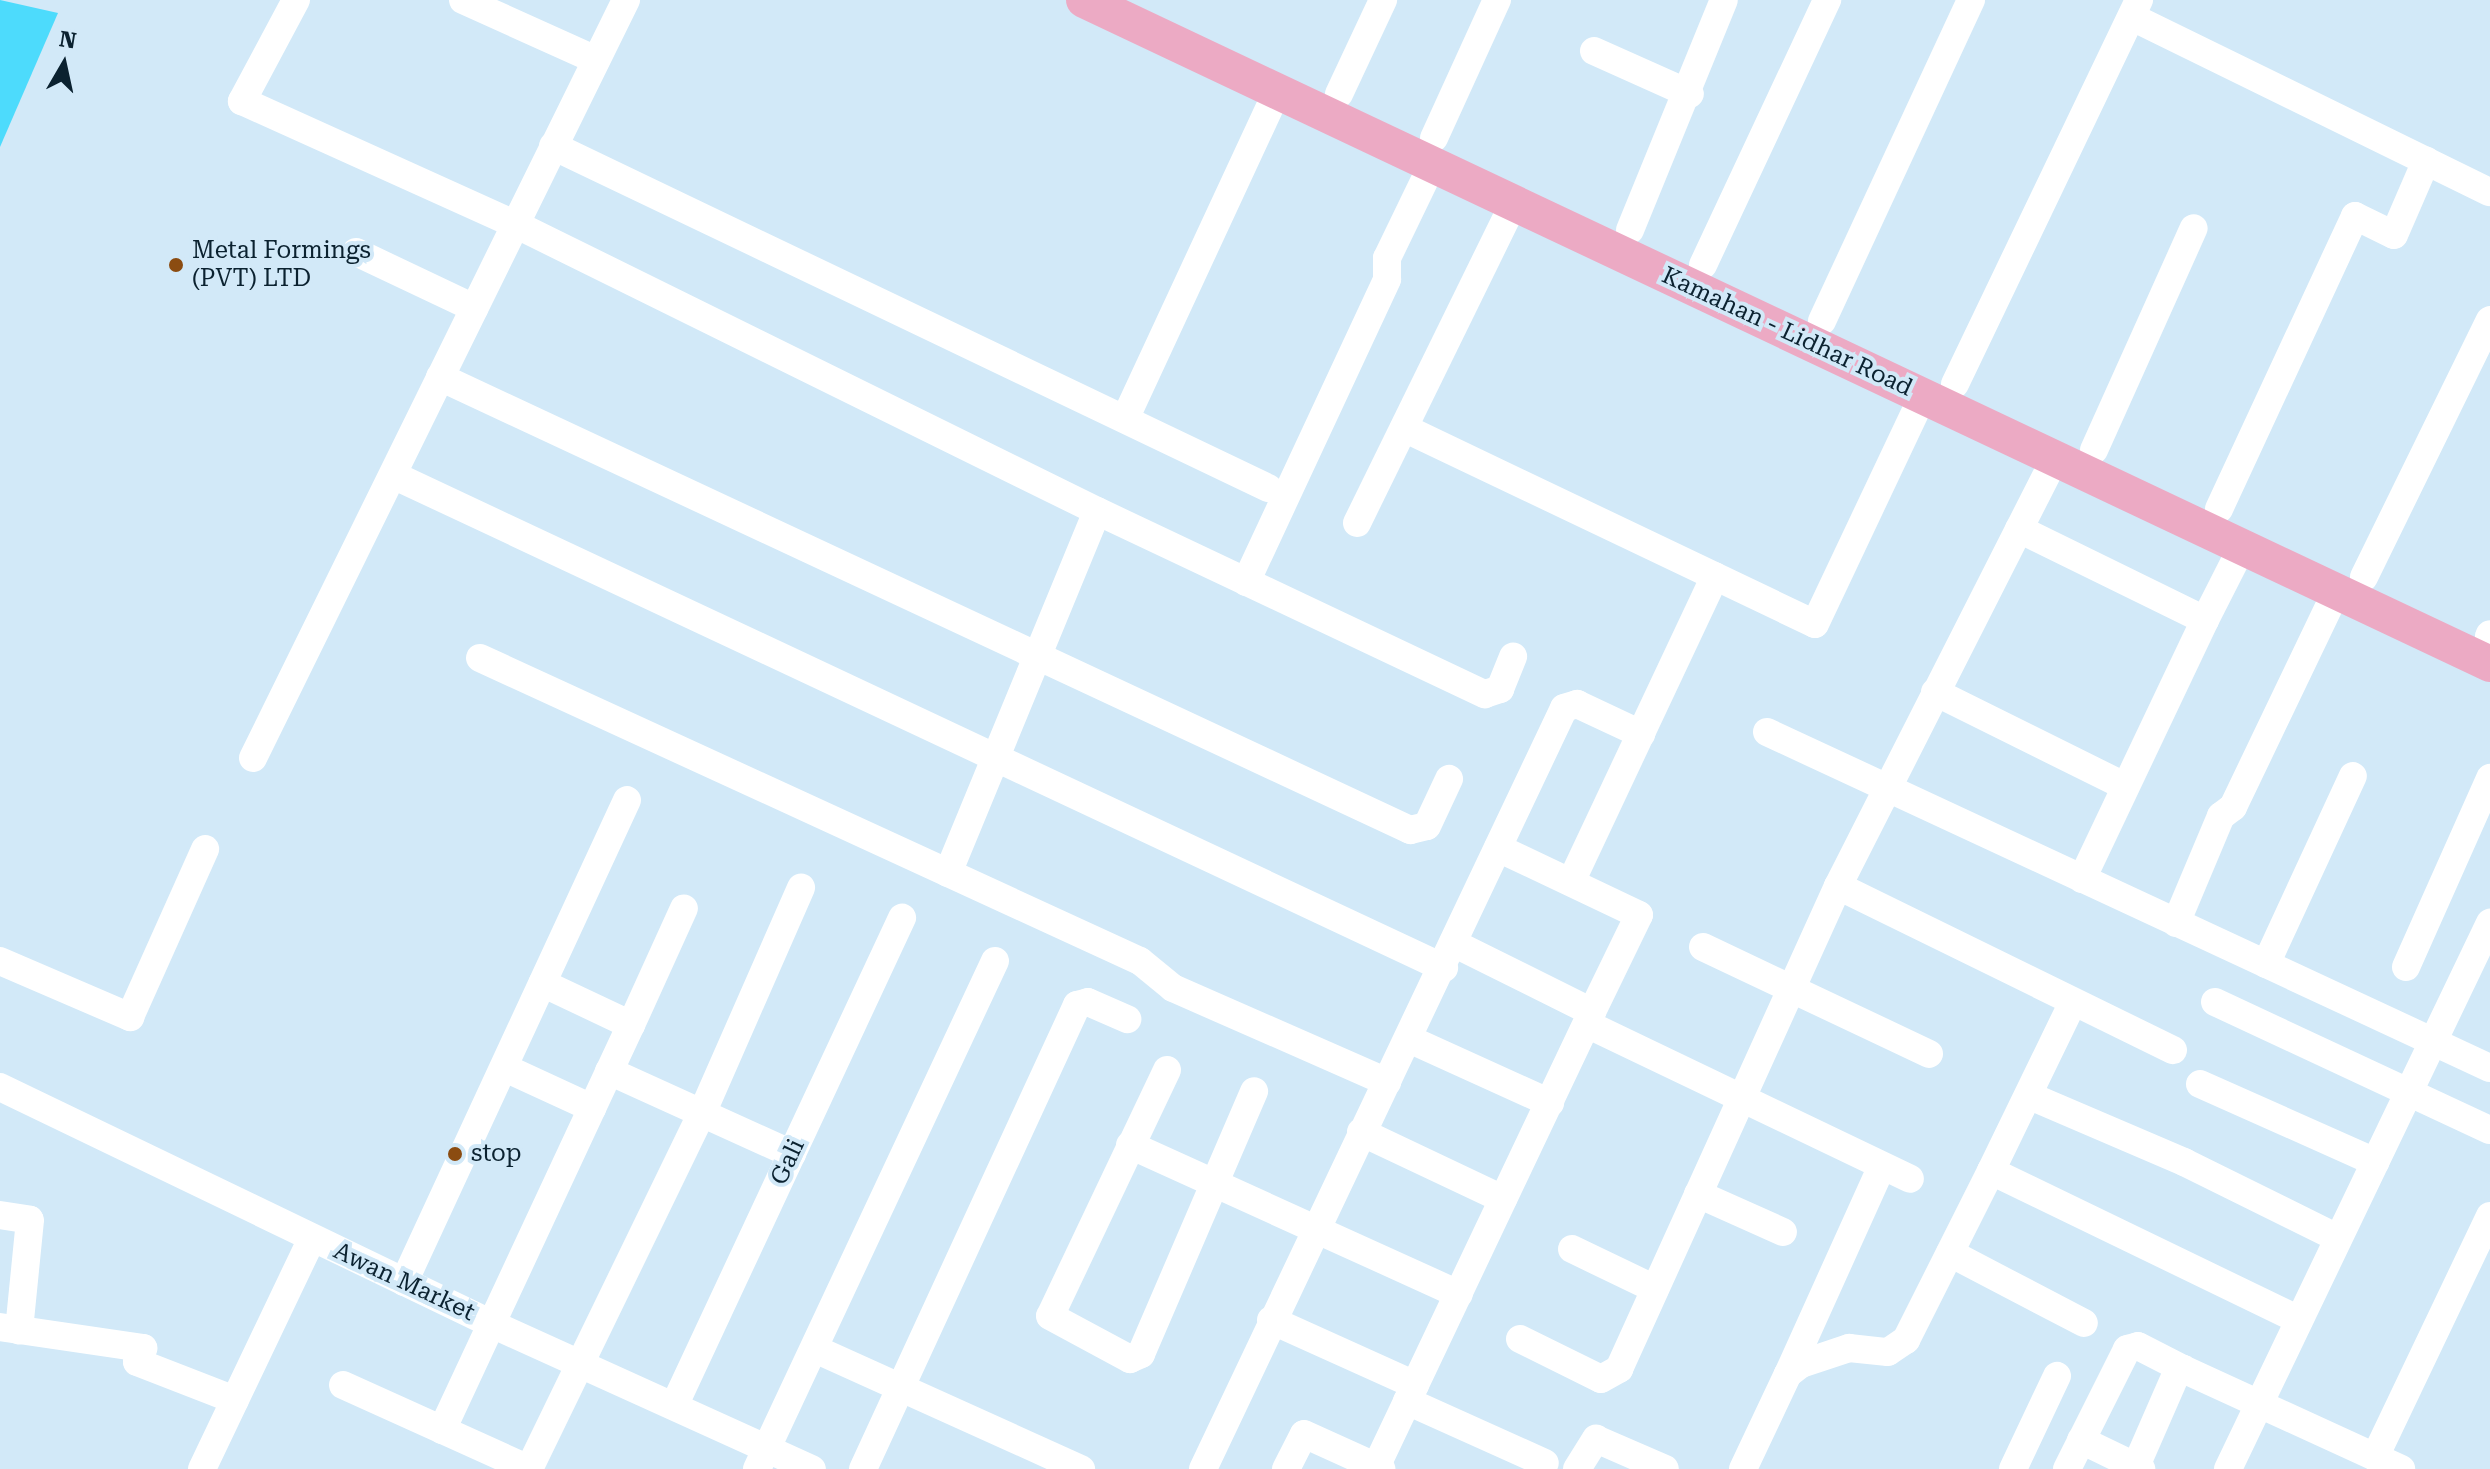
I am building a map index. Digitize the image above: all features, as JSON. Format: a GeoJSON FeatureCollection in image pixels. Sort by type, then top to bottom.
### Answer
{"type":"FeatureCollection","features":[{"type":"Feature","properties":{"kind":"main road","name":"Kamahan - Lidhar Road"},"geometry":{"type":"LineString","coordinates":[[1084,0],[1277,91],[1630,230],[1822,321],[2055,459],[2242,547],[2490,636]]}},
{"type":"Feature","properties":{"kind":"main road","name":"Kamahan - Lidhar Road"},"geometry":{"type":"LineString","coordinates":[[1142,0],[1339,94],[1514,203],[1939,390],[2094,450],[2219,509],[2490,664]]}},
{"type":"Feature","properties":{"kind":"street"},"geometry":{"type":"LineString","coordinates":[[296,0],[242,101],[515,224],[1097,511],[1485,694],[1500,689],[1513,657]]}},
{"type":"Feature","properties":{"kind":"street"},"geometry":{"type":"LineString","coordinates":[[463,0],[596,60]]}},
{"type":"Feature","properties":{"kind":"street"},"geometry":{"type":"LineString","coordinates":[[253,758],[626,0]]}},
{"type":"Feature","properties":{"kind":"street"},"geometry":{"type":"LineString","coordinates":[[1339,94],[1383,0]]}},
{"type":"Feature","properties":{"kind":"street"},"geometry":{"type":"LineString","coordinates":[[1246,582],[1387,279],[1387,258],[1497,0]]}},
{"type":"Feature","properties":{"kind":"street"},"geometry":{"type":"LineString","coordinates":[[1630,230],[1690,94],[1724,0]]}},
{"type":"Feature","properties":{"kind":"street"},"geometry":{"type":"LineString","coordinates":[[1703,265],[1827,0]]}},
{"type":"Feature","properties":{"kind":"street"},"geometry":{"type":"LineString","coordinates":[[1822,321],[1971,0]]}},
{"type":"Feature","properties":{"kind":"street"},"geometry":{"type":"LineString","coordinates":[[1404,428],[1815,624],[2136,8],[2490,192]]}},
{"type":"Feature","properties":{"kind":"street"},"geometry":{"type":"LineString","coordinates":[[1594,51],[1690,94]]}},
{"type":"Feature","properties":{"kind":"street"},"geometry":{"type":"LineString","coordinates":[[1125,419],[1277,91]]}},
{"type":"Feature","properties":{"kind":"street"},"geometry":{"type":"LineString","coordinates":[[553,146],[1268,488]]}},
{"type":"Feature","properties":{"kind":"street"},"geometry":{"type":"LineString","coordinates":[[2219,509],[2355,216],[2394,235],[2426,161]]}},
{"type":"Feature","properties":{"kind":"street"},"geometry":{"type":"LineString","coordinates":[[1357,523],[1514,203]]}},
{"type":"Feature","properties":{"kind":"street"},"geometry":{"type":"LineString","coordinates":[[2094,450],[2194,228]]}},
{"type":"Feature","properties":{"kind":"street"},"geometry":{"type":"LineString","coordinates":[[356,252],[474,308]]}},
{"type":"Feature","properties":{"kind":"street"},"geometry":{"type":"LineString","coordinates":[[2176,923],[2221,816],[2233,807],[2490,320]]}},
{"type":"Feature","properties":{"kind":"street"},"geometry":{"type":"LineString","coordinates":[[440,377],[1410,830],[1427,826],[1449,779]]}},
{"type":"Feature","properties":{"kind":"street"},"geometry":{"type":"LineString","coordinates":[[1520,1339],[1601,1379],[1612,1376],[1744,1098],[1838,886],[2055,459]]}},
{"type":"Feature","properties":{"kind":"street"},"geometry":{"type":"LineString","coordinates":[[393,475],[996,759],[1589,1018],[1910,1179]]}},
{"type":"Feature","properties":{"kind":"street"},"geometry":{"type":"LineString","coordinates":[[948,873],[1097,511]]}},
{"type":"Feature","properties":{"kind":"street"},"geometry":{"type":"LineString","coordinates":[[2019,529],[2205,620]]}},
{"type":"Feature","properties":{"kind":"street"},"geometry":{"type":"LineString","coordinates":[[2082,879],[2124,786],[2242,547]]}},
{"type":"Feature","properties":{"kind":"street"},"geometry":{"type":"LineString","coordinates":[[1571,882],[1715,576]]}},
{"type":"Feature","properties":{"kind":"street"},"geometry":{"type":"LineString","coordinates":[[480,658],[1140,961],[1173,988],[1387,1082]]}},
{"type":"Feature","properties":{"kind":"street"},"geometry":{"type":"LineString","coordinates":[[1935,692],[2124,786]]}},
{"type":"Feature","properties":{"kind":"street"},"geometry":{"type":"LineString","coordinates":[[1203,1469],[1361,1132],[1409,1039],[1570,703],[1641,734]]}},
{"type":"Feature","properties":{"kind":"street"},"geometry":{"type":"LineString","coordinates":[[1767,732],[2490,1068]]}},
{"type":"Feature","properties":{"kind":"street"},"geometry":{"type":"LineString","coordinates":[[2266,964],[2353,776]]}},
{"type":"Feature","properties":{"kind":"street"},"geometry":{"type":"LineString","coordinates":[[2406,967],[2490,778]]}},
{"type":"Feature","properties":{"kind":"street"},"geometry":{"type":"LineString","coordinates":[[404,1282],[627,800]]}},
{"type":"Feature","properties":{"kind":"street"},"geometry":{"type":"LineString","coordinates":[[1286,1469],[1304,1434],[1379,1468],[1411,1393],[1589,1018],[1649,918],[1498,848]]}},
{"type":"Feature","properties":{"kind":"street"},"geometry":{"type":"LineString","coordinates":[[0,961],[130,1017],[205,849]]}},
{"type":"Feature","properties":{"kind":"street"},"geometry":{"type":"LineString","coordinates":[[1838,886],[2173,1050]]}},
{"type":"Feature","properties":{"kind":"street"},"geometry":{"type":"LineString","coordinates":[[343,1385],[529,1469],[703,1111],[801,888]]}},
{"type":"Feature","properties":{"kind":"street"},"geometry":{"type":"LineString","coordinates":[[442,1430],[494,1325],[684,908]]}},
{"type":"Feature","properties":{"kind":"street","name":"Gali"},"geometry":{"type":"LineString","coordinates":[[674,1406],[902,918]]}},
{"type":"Feature","properties":{"kind":"street"},"geometry":{"type":"LineString","coordinates":[[2228,1469],[2490,923]]}},
{"type":"Feature","properties":{"kind":"street"},"geometry":{"type":"LineString","coordinates":[[1703,947],[1929,1054]]}},
{"type":"Feature","properties":{"kind":"street"},"geometry":{"type":"LineString","coordinates":[[762,1458],[995,961]]}},
{"type":"Feature","properties":{"kind":"street"},"geometry":{"type":"LineString","coordinates":[[542,983],[631,1025]]}},
{"type":"Feature","properties":{"kind":"street"},"geometry":{"type":"LineString","coordinates":[[863,1469],[1077,1005],[1088,1002],[1127,1019]]}},
{"type":"Feature","properties":{"kind":"street"},"geometry":{"type":"LineString","coordinates":[[1788,1374],[1801,1364],[1849,1348],[1896,1350],[1950,1253],[2030,1096],[2073,1002]]}},
{"type":"Feature","properties":{"kind":"street"},"geometry":{"type":"LineString","coordinates":[[2215,1002],[2490,1130]]}},
{"type":"Feature","properties":{"kind":"street"},"geometry":{"type":"LineString","coordinates":[[1409,1039],[1550,1103]]}},
{"type":"Feature","properties":{"kind":"street"},"geometry":{"type":"LineString","coordinates":[[505,1068],[592,1108]]}},
{"type":"Feature","properties":{"kind":"street"},"geometry":{"type":"LineString","coordinates":[[1167,1070],[1050,1316],[1130,1359],[1141,1354],[1254,1091]]}},
{"type":"Feature","properties":{"kind":"street"},"geometry":{"type":"LineString","coordinates":[[609,1071],[792,1154]]}},
{"type":"Feature","properties":{"kind":"street"},"geometry":{"type":"LineString","coordinates":[[2200,1084],[2375,1162]]}},
{"type":"Feature","properties":{"kind":"street","name":"Awan Market"},"geometry":{"type":"LineString","coordinates":[[0,1087],[494,1325],[674,1406],[762,1458],[812,1469]]}},
{"type":"Feature","properties":{"kind":"street"},"geometry":{"type":"LineString","coordinates":[[2030,1096],[2184,1162],[2338,1238]]}},
{"type":"Feature","properties":{"kind":"street"},"geometry":{"type":"LineString","coordinates":[[1361,1132],[1503,1199]]}},
{"type":"Feature","properties":{"kind":"street"},"geometry":{"type":"LineString","coordinates":[[1130,1145],[1459,1294]]}},
{"type":"Feature","properties":{"kind":"street"},"geometry":{"type":"LineString","coordinates":[[1743,1469],[1882,1166]]}},
{"type":"Feature","properties":{"kind":"street"},"geometry":{"type":"LineString","coordinates":[[1991,1171],[2299,1320]]}},
{"type":"Feature","properties":{"kind":"street"},"geometry":{"type":"LineString","coordinates":[[1698,1194],[1783,1232]]}},
{"type":"Feature","properties":{"kind":"street"},"geometry":{"type":"LineString","coordinates":[[0,1215],[30,1220],[10,1329],[143,1348],[137,1362],[235,1400]]}},
{"type":"Feature","properties":{"kind":"street"},"geometry":{"type":"LineString","coordinates":[[2375,1457],[2490,1216]]}},
{"type":"Feature","properties":{"kind":"street"},"geometry":{"type":"LineString","coordinates":[[208,1467],[235,1400],[312,1238]]}},
{"type":"Feature","properties":{"kind":"street"},"geometry":{"type":"LineString","coordinates":[[1572,1249],[1655,1289]]}},
{"type":"Feature","properties":{"kind":"street"},"geometry":{"type":"LineString","coordinates":[[1950,1253],[2084,1323]]}},
{"type":"Feature","properties":{"kind":"street"},"geometry":{"type":"LineString","coordinates":[[1271,1320],[1545,1463]]}},
{"type":"Feature","properties":{"kind":"street"},"geometry":{"type":"LineString","coordinates":[[2067,1469],[2127,1349],[2138,1346],[2401,1469]]}},
{"type":"Feature","properties":{"kind":"street"},"geometry":{"type":"LineString","coordinates":[[815,1349],[900,1390],[1081,1469]]}},
{"type":"Feature","properties":{"kind":"street"},"geometry":{"type":"LineString","coordinates":[[2081,1440],[2139,1468],[2177,1372],[2183,1369]]}},
{"type":"Feature","properties":{"kind":"street"},"geometry":{"type":"LineString","coordinates":[[2013,1469],[2057,1376]]}},
{"type":"Feature","properties":{"kind":"street"},"geometry":{"type":"LineString","coordinates":[[1577,1469],[1596,1439],[1665,1469]]}},
{"type":"Feature","properties":{"kind":"building"},"geometry":{"type":"Polygon","coordinates":[[[0,0],[58,13],[0,147],[0,0]]]}},
{"type":"Feature","properties":{"kind":"place","name":"Metal Formings (PVT) LTD"},"geometry":{"type":"Point","coordinates":[176,265]}},
{"type":"Feature","properties":{"kind":"place","name":"stop"},"geometry":{"type":"Point","coordinates":[455,1154]}}]}
